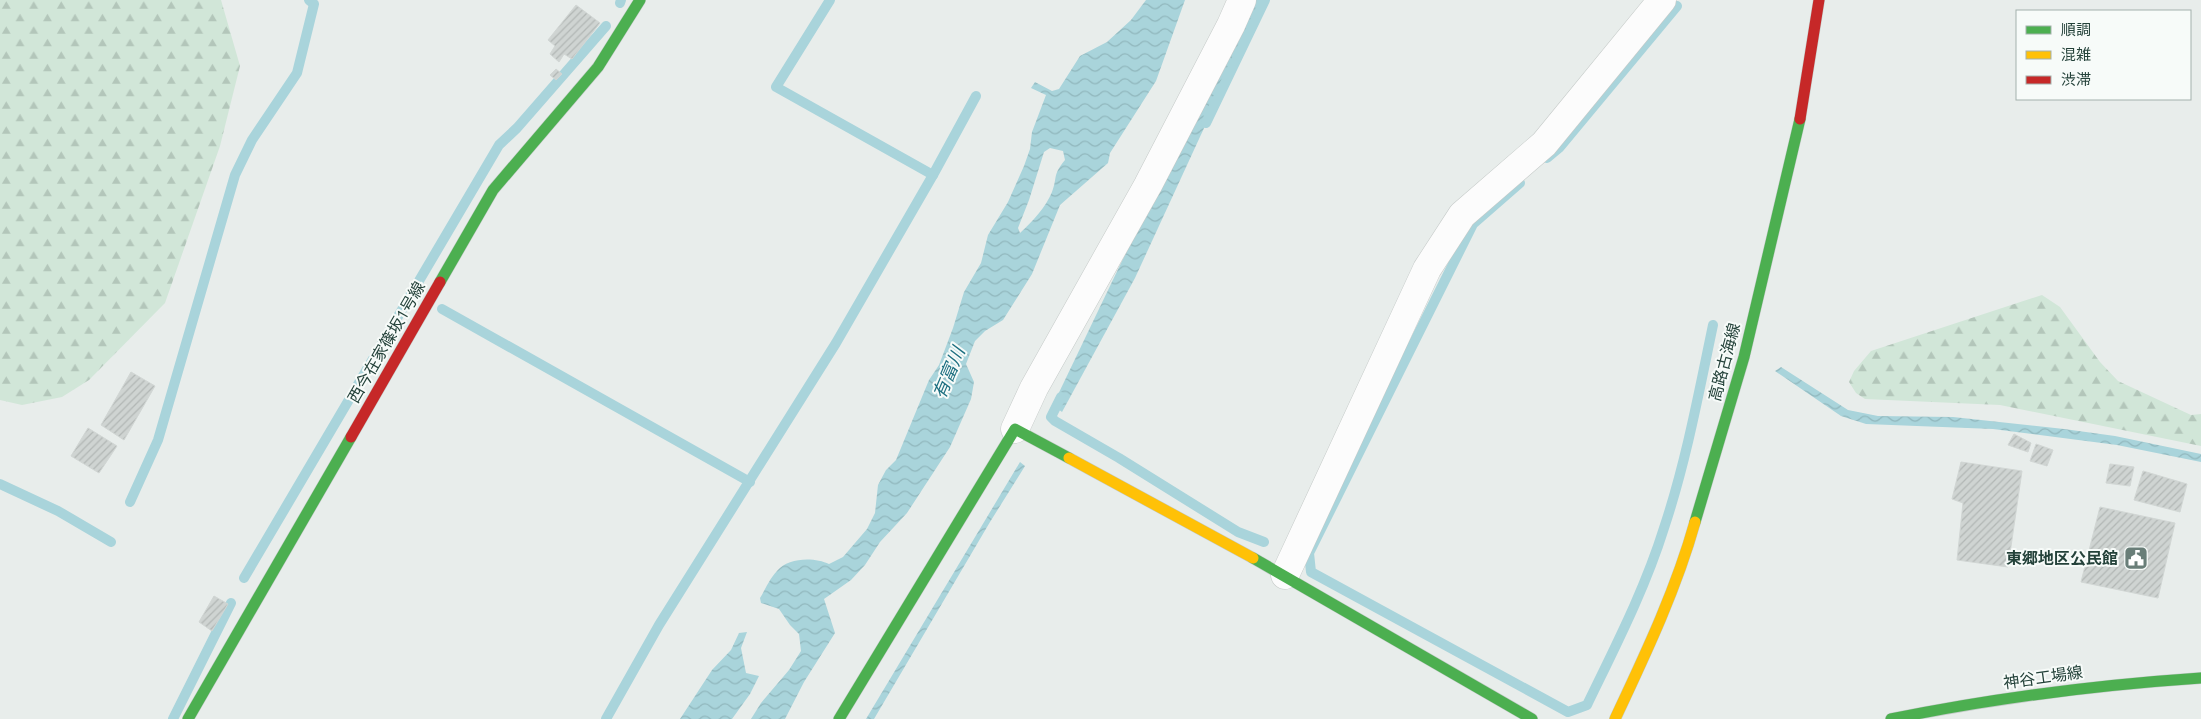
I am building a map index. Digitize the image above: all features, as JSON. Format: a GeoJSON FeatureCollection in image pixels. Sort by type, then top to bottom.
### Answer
{"type":"FeatureCollection","features":[{"type":"Feature","properties":{"kind":"street","name":"西今在家篠坂1号線"},"geometry":{"type":"LineString","coordinates":[[188,719],[493,190],[598,67],[640,0]]}},
{"type":"Feature","properties":{"kind":"street"},"geometry":{"type":"LineString","coordinates":[[839,719],[1015,429],[1034,388],[1148,185],[1231,25],[1242,0]]}},
{"type":"Feature","properties":{"kind":"street"},"geometry":{"type":"LineString","coordinates":[[1285,575],[1427,268],[1462,215],[1544,144],[1662,0]]}},
{"type":"Feature","properties":{"kind":"street","name":"高路古海線"},"geometry":{"type":"LineString","coordinates":[[1615,719],[1642,664],[1689,544],[1744,357],[1800,119],[1819,0]]}},
{"type":"Feature","properties":{"kind":"street"},"geometry":{"type":"LineString","coordinates":[[1015,429],[1285,575],[1532,719]]}},
{"type":"Feature","properties":{"kind":"street","name":"神谷工場線"},"geometry":{"type":"LineString","coordinates":[[1891,719],[1952,706],[2117,684],[2201,678]]}},
{"type":"Feature","properties":{"kind":"green space"},"geometry":{"type":"Polygon","coordinates":[[[0,0],[221,0],[240,66],[220,146],[165,303],[89,380],[62,397],[22,405],[0,400],[0,0]]]}},
{"type":"Feature","properties":{"kind":"green space"},"geometry":{"type":"Polygon","coordinates":[[[2042,295],[2060,307],[2100,362],[2118,381],[2191,415],[2201,414],[2201,446],[2000,405],[1865,399],[1856,393],[1849,382],[1854,371],[1871,351],[2042,295]]]}},
{"type":"Feature","properties":{"kind":"water","name":"有富川"},"geometry":{"type":"Polygon","coordinates":[[[1146,0],[1185,0],[1156,81],[1110,153],[1108,163],[1060,205],[1032,274],[1003,320],[985,331],[975,341],[966,364],[974,382],[971,399],[950,447],[907,513],[880,542],[865,565],[851,580],[824,599],[835,633],[804,682],[785,719],[751,719],[761,703],[789,670],[801,651],[799,634],[779,609],[761,603],[760,598],[772,577],[782,566],[795,561],[809,559],[829,564],[843,557],[867,529],[875,513],[878,485],[886,470],[896,460],[929,380],[939,365],[964,292],[981,263],[988,235],[1008,202],[1024,166],[1030,149],[1032,132],[1046,95],[1031,88],[1035,82],[1052,91],[1059,89],[1080,56],[1107,42],[1131,20],[1146,0]],[[1050,148],[1044,152],[1018,228],[1020,233],[1038,214],[1049,198],[1057,173],[1065,160],[1063,151],[1050,148]]]}},
{"type":"Feature","properties":{"kind":"water"},"geometry":{"type":"Polygon","coordinates":[[[1247,0],[1263,0],[1135,278],[1062,412],[1053,405],[1247,0]]]}},
{"type":"Feature","properties":{"kind":"water"},"geometry":{"type":"Polygon","coordinates":[[[1781,367],[1848,410],[1878,416],[1953,417],[2115,436],[2201,454],[2201,462],[2117,445],[1993,429],[1866,424],[1841,416],[1775,371],[1781,367]]]}},
{"type":"Feature","properties":{"kind":"water"},"geometry":{"type":"Polygon","coordinates":[[[1020,462],[1025,466],[874,719],[866,719],[1020,462]]]}},
{"type":"Feature","properties":{"kind":"water"},"geometry":{"type":"Polygon","coordinates":[[[747,632],[741,648],[746,673],[759,676],[750,694],[732,719],[680,719],[712,670],[731,650],[739,633],[747,632]]]}},
{"type":"Feature","properties":{"kind":"building"},"geometry":{"type":"Polygon","coordinates":[[[576,5],[600,23],[572,59],[564,54],[559,62],[550,54],[555,46],[548,40],[576,5]]]}},
{"type":"Feature","properties":{"kind":"building"},"geometry":{"type":"Polygon","coordinates":[[[556,69],[562,74],[556,80],[550,75],[556,69]]]}},
{"type":"Feature","properties":{"kind":"building"},"geometry":{"type":"Polygon","coordinates":[[[131,372],[155,386],[124,440],[101,425],[131,372]]]}},
{"type":"Feature","properties":{"kind":"building"},"geometry":{"type":"Polygon","coordinates":[[[88,428],[117,446],[99,473],[71,456],[88,428]]]}},
{"type":"Feature","properties":{"kind":"building"},"geometry":{"type":"Polygon","coordinates":[[[2014,434],[2031,443],[2028,452],[2008,445],[2014,434]]]}},
{"type":"Feature","properties":{"kind":"building"},"geometry":{"type":"Polygon","coordinates":[[[2036,444],[2053,450],[2047,466],[2030,461],[2036,444]]]}},
{"type":"Feature","properties":{"kind":"building"},"geometry":{"type":"Polygon","coordinates":[[[1961,462],[2022,471],[2008,567],[1957,560],[1963,503],[1952,499],[1961,462]]]}},
{"type":"Feature","properties":{"kind":"building"},"geometry":{"type":"Polygon","coordinates":[[[2110,464],[2134,467],[2130,486],[2106,483],[2110,464]]]}},
{"type":"Feature","properties":{"kind":"building"},"geometry":{"type":"Polygon","coordinates":[[[2143,471],[2187,484],[2180,512],[2134,500],[2143,471]]]}},
{"type":"Feature","properties":{"kind":"building"},"geometry":{"type":"Polygon","coordinates":[[[2100,507],[2175,523],[2158,598],[2081,582],[2100,507]]]}},
{"type":"Feature","properties":{"kind":"building"},"geometry":{"type":"Polygon","coordinates":[[[214,596],[228,604],[212,631],[199,622],[214,596]]]}},
{"type":"Feature","properties":{"kind":"waterway"},"geometry":{"type":"LineString","coordinates":[[130,502],[158,440],[235,175],[252,140],[297,73],[314,4],[309,0]]}},
{"type":"Feature","properties":{"kind":"waterway"},"geometry":{"type":"LineString","coordinates":[[830,0],[776,87],[933,175]]}},
{"type":"Feature","properties":{"kind":"waterway"},"geometry":{"type":"LineString","coordinates":[[1206,123],[1265,0]]}},
{"type":"Feature","properties":{"kind":"waterway"},"geometry":{"type":"LineString","coordinates":[[1547,158],[1559,148],[1677,6]]}},
{"type":"Feature","properties":{"kind":"waterway"},"geometry":{"type":"LineString","coordinates":[[244,578],[499,145],[517,128],[606,26]]}},
{"type":"Feature","properties":{"kind":"waterway"},"geometry":{"type":"LineString","coordinates":[[606,719],[659,625],[836,343],[933,175],[976,96]]}},
{"type":"Feature","properties":{"kind":"waterway"},"geometry":{"type":"LineString","coordinates":[[1520,183],[1473,224],[1309,553],[1311,572],[1568,712],[1587,705],[1639,596],[1664,528],[1685,452],[1713,325]]}},
{"type":"Feature","properties":{"kind":"waterway"},"geometry":{"type":"LineString","coordinates":[[442,309],[750,482]]}},
{"type":"Feature","properties":{"kind":"waterway"},"geometry":{"type":"LineString","coordinates":[[1061,397],[1051,417],[1055,421],[1119,458],[1238,532],[1264,542]]}},
{"type":"Feature","properties":{"kind":"waterway"},"geometry":{"type":"LineString","coordinates":[[0,484],[58,511],[111,542]]}},
{"type":"Feature","properties":{"kind":"waterway"},"geometry":{"type":"LineString","coordinates":[[173,719],[231,603]]}},
{"type":"Feature","properties":{"kind":"traffic: fast"},"geometry":{"type":"LineString","coordinates":[[440,282],[493,190],[598,67],[640,0]]}},
{"type":"Feature","properties":{"kind":"traffic: fast"},"geometry":{"type":"LineString","coordinates":[[1695,522],[1744,357],[1800,119]]}},
{"type":"Feature","properties":{"kind":"traffic: fast"},"geometry":{"type":"LineString","coordinates":[[839,719],[1015,429],[1069,458]]}},
{"type":"Feature","properties":{"kind":"traffic: fast"},"geometry":{"type":"LineString","coordinates":[[188,719],[351,437]]}},
{"type":"Feature","properties":{"kind":"traffic: fast"},"geometry":{"type":"LineString","coordinates":[[1253,558],[1532,719]]}},
{"type":"Feature","properties":{"kind":"traffic: fast"},"geometry":{"type":"LineString","coordinates":[[1891,719],[2046,693],[2123,684],[2201,678]]}},
{"type":"Feature","properties":{"kind":"traffic: slow"},"geometry":{"type":"LineString","coordinates":[[1069,458],[1253,558]]}},
{"type":"Feature","properties":{"kind":"traffic: slow"},"geometry":{"type":"LineString","coordinates":[[1615,719],[1669,597],[1695,522]]}},
{"type":"Feature","properties":{"kind":"traffic: jam"},"geometry":{"type":"LineString","coordinates":[[1800,119],[1819,0]]}},
{"type":"Feature","properties":{"kind":"traffic: jam"},"geometry":{"type":"LineString","coordinates":[[351,437],[440,282]]}},
{"type":"Feature","properties":{"kind":"place","name":"東郷地区公民館"},"geometry":{"type":"Point","coordinates":[2136,558]}}]}
